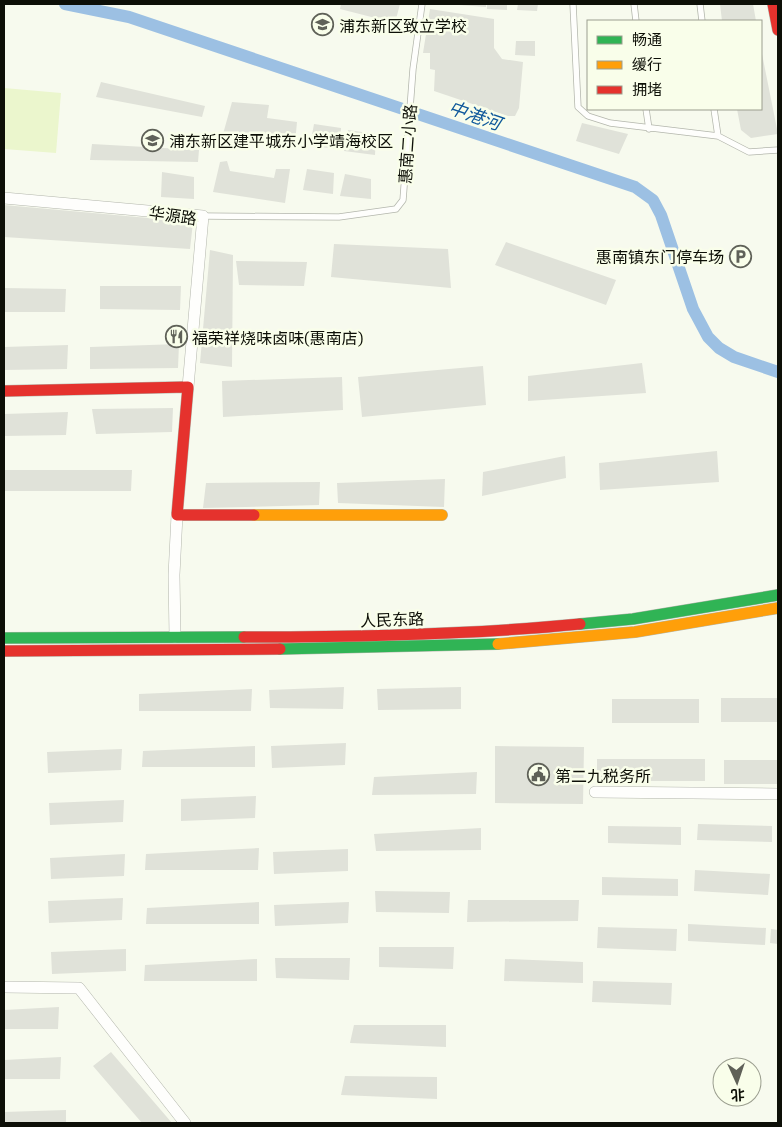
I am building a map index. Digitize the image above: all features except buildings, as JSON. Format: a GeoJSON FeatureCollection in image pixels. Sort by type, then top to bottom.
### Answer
{"type":"FeatureCollection","features":[{"type":"Feature","properties":{"kind":"street"},"geometry":{"type":"LineString","coordinates":[[774,4],[778,30]]}},
{"type":"Feature","properties":{"kind":"street","name":"华源路"},"geometry":{"type":"LineString","coordinates":[[4,198],[203,216],[188,387]]}},
{"type":"Feature","properties":{"kind":"street"},"geometry":{"type":"LineString","coordinates":[[4,391],[188,387],[177,515],[174,574],[175,637]]}},
{"type":"Feature","properties":{"kind":"street"},"geometry":{"type":"LineString","coordinates":[[177,515],[442,515]]}},
{"type":"Feature","properties":{"kind":"street","name":"人民东路"},"geometry":{"type":"LineString","coordinates":[[4,638],[347,637],[560,628],[642,618],[778,595]]}},
{"type":"Feature","properties":{"kind":"street","name":"人民东路"},"geometry":{"type":"LineString","coordinates":[[4,651],[348,650],[513,644],[625,633],[778,608]]}},
{"type":"Feature","properties":{"kind":"street"},"geometry":{"type":"LineString","coordinates":[[595,792],[778,794]]}},
{"type":"Feature","properties":{"kind":"street"},"geometry":{"type":"LineString","coordinates":[[4,987],[79,988],[185,1123]]}},
{"type":"Feature","properties":{"kind":"lane","name":"惠南二小路"},"geometry":{"type":"LineString","coordinates":[[203,216],[339,217],[396,209],[403,200],[413,69],[422,4]]}},
{"type":"Feature","properties":{"kind":"lane"},"geometry":{"type":"LineString","coordinates":[[573,4],[578,107],[588,116],[610,123],[718,136],[749,152],[778,150]]}},
{"type":"Feature","properties":{"kind":"lane"},"geometry":{"type":"LineString","coordinates":[[634,4],[636,20]]}},
{"type":"Feature","properties":{"kind":"lane"},"geometry":{"type":"LineString","coordinates":[[700,4],[702,20]]}},
{"type":"Feature","properties":{"kind":"lane"},"geometry":{"type":"LineString","coordinates":[[646,110],[649,129]]}},
{"type":"Feature","properties":{"kind":"lane"},"geometry":{"type":"LineString","coordinates":[[714,110],[718,136]]}},
{"type":"Feature","properties":{"kind":"green space"},"geometry":{"type":"Polygon","coordinates":[[[4,88],[61,93],[56,153],[4,149],[4,88]]]}},
{"type":"Feature","properties":{"kind":"waterway","name":"中港河"},"geometry":{"type":"LineString","coordinates":[[65,4],[129,17],[635,187],[653,200],[661,215],[693,309],[708,337],[719,348],[734,357],[778,372]]}},
{"type":"Feature","properties":{"kind":"traffic: fast"},"geometry":{"type":"LineString","coordinates":[[580,624],[633,619],[778,595]]}},
{"type":"Feature","properties":{"kind":"traffic: fast"},"geometry":{"type":"LineString","coordinates":[[4,638],[244,637]]}},
{"type":"Feature","properties":{"kind":"traffic: fast"},"geometry":{"type":"LineString","coordinates":[[280,649],[498,644]]}},
{"type":"Feature","properties":{"kind":"traffic: slow"},"geometry":{"type":"LineString","coordinates":[[254,515],[442,515]]}},
{"type":"Feature","properties":{"kind":"traffic: slow"},"geometry":{"type":"LineString","coordinates":[[498,644],[635,632],[778,608]]}},
{"type":"Feature","properties":{"kind":"traffic: jam"},"geometry":{"type":"LineString","coordinates":[[773,4],[778,30]]}},
{"type":"Feature","properties":{"kind":"traffic: jam"},"geometry":{"type":"LineString","coordinates":[[4,391],[188,387],[177,515],[254,515]]}},
{"type":"Feature","properties":{"kind":"traffic: jam"},"geometry":{"type":"LineString","coordinates":[[244,637],[412,635],[580,624]]}},
{"type":"Feature","properties":{"kind":"traffic: jam"},"geometry":{"type":"LineString","coordinates":[[4,651],[280,649]]}},
{"type":"Feature","properties":{"kind":"place","name":"浦东新区致立学校"},"geometry":{"type":"Point","coordinates":[323,25]}},
{"type":"Feature","properties":{"kind":"place","name":"浦东新区建平城东小学靖海校区"},"geometry":{"type":"Point","coordinates":[153,140]}},
{"type":"Feature","properties":{"kind":"place","name":"惠南镇东门停车场"},"geometry":{"type":"Point","coordinates":[740,256]}},
{"type":"Feature","properties":{"kind":"place","name":"福荣祥烧味卤味(惠南店)"},"geometry":{"type":"Point","coordinates":[176,337]}},
{"type":"Feature","properties":{"kind":"place","name":"第二九税务所"},"geometry":{"type":"Point","coordinates":[539,775]}}]}
